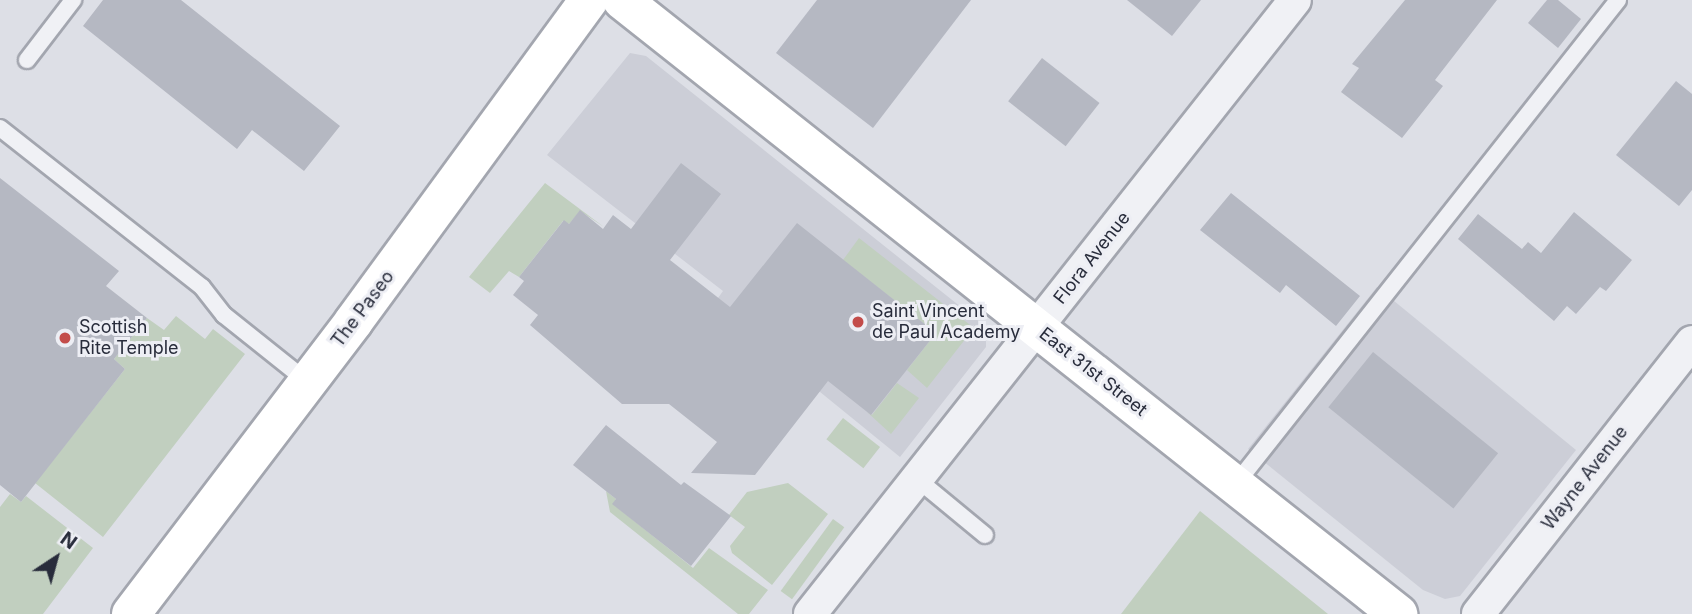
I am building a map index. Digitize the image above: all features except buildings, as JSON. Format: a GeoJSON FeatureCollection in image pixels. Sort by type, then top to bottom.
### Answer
{"type":"FeatureCollection","features":[{"type":"Feature","properties":{"kind":"main road","name":"The Paseo"},"geometry":{"type":"LineString","coordinates":[[131,614],[308,382],[589,0]]}},
{"type":"Feature","properties":{"kind":"main road","name":"East 31st Street"},"geometry":{"type":"LineString","coordinates":[[622,0],[1398,614]]}},
{"type":"Feature","properties":{"kind":"street","name":"Flora Avenue"},"geometry":{"type":"LineString","coordinates":[[810,614],[1295,0]]}},
{"type":"Feature","properties":{"kind":"street","name":"Wayne Avenue"},"geometry":{"type":"LineString","coordinates":[[1478,614],[1692,342]]}},
{"type":"Feature","properties":{"kind":"lane"},"geometry":{"type":"LineString","coordinates":[[27,60],[74,0]]}},
{"type":"Feature","properties":{"kind":"lane"},"geometry":{"type":"LineString","coordinates":[[1236,485],[1618,0]]}},
{"type":"Feature","properties":{"kind":"lane"},"geometry":{"type":"LineString","coordinates":[[0,128],[202,287],[224,316],[308,382]]}},
{"type":"Feature","properties":{"kind":"lane"},"geometry":{"type":"LineString","coordinates":[[917,479],[985,535]]}},
{"type":"Feature","properties":{"kind":"shaded area"},"geometry":{"type":"Polygon","coordinates":[[[630,53],[646,56],[986,327],[986,347],[900,457],[713,305],[723,291],[547,155],[630,53]]]}},
{"type":"Feature","properties":{"kind":"shaded area"},"geometry":{"type":"Polygon","coordinates":[[[1377,287],[1576,450],[1460,596],[1445,599],[1423,590],[1248,449],[1377,287]]]}},
{"type":"Feature","properties":{"kind":"green space"},"geometry":{"type":"Polygon","coordinates":[[[545,183],[604,227],[580,211],[569,224],[563,221],[519,277],[509,271],[490,293],[469,277],[545,183]]]}},
{"type":"Feature","properties":{"kind":"green space"},"geometry":{"type":"Polygon","coordinates":[[[859,238],[974,328],[927,388],[907,370],[936,333],[843,260],[859,238]]]}},
{"type":"Feature","properties":{"kind":"green space"},"geometry":{"type":"Polygon","coordinates":[[[176,316],[205,339],[213,329],[245,354],[103,537],[35,483],[125,369],[114,359],[147,318],[164,330],[176,316]]]}},
{"type":"Feature","properties":{"kind":"green space"},"geometry":{"type":"Polygon","coordinates":[[[897,383],[919,398],[891,434],[867,412],[872,415],[897,383]]]}},
{"type":"Feature","properties":{"kind":"green space"},"geometry":{"type":"Polygon","coordinates":[[[843,418],[880,447],[863,468],[826,439],[843,418]]]}},
{"type":"Feature","properties":{"kind":"green space"},"geometry":{"type":"Polygon","coordinates":[[[788,483],[828,514],[772,585],[732,553],[730,546],[745,527],[729,515],[747,492],[788,483]]]}},
{"type":"Feature","properties":{"kind":"green space"},"geometry":{"type":"Polygon","coordinates":[[[606,491],[616,499],[613,504],[693,568],[709,548],[768,590],[749,614],[738,614],[610,512],[606,491]]]}},
{"type":"Feature","properties":{"kind":"green space"},"geometry":{"type":"Polygon","coordinates":[[[10,494],[21,502],[26,496],[93,548],[43,614],[0,614],[0,507],[10,494]]]}},
{"type":"Feature","properties":{"kind":"green space"},"geometry":{"type":"Polygon","coordinates":[[[1200,511],[1328,614],[1121,614],[1200,511]]]}},
{"type":"Feature","properties":{"kind":"green space"},"geometry":{"type":"Polygon","coordinates":[[[833,519],[844,527],[792,599],[781,591],[833,519]]]}},
{"type":"Feature","properties":{"kind":"place","name":"Saint Vincent de Paul Academy"},"geometry":{"type":"Point","coordinates":[858,322]}},
{"type":"Feature","properties":{"kind":"place","name":"Scottish Rite Temple"},"geometry":{"type":"Point","coordinates":[65,338]}}]}
